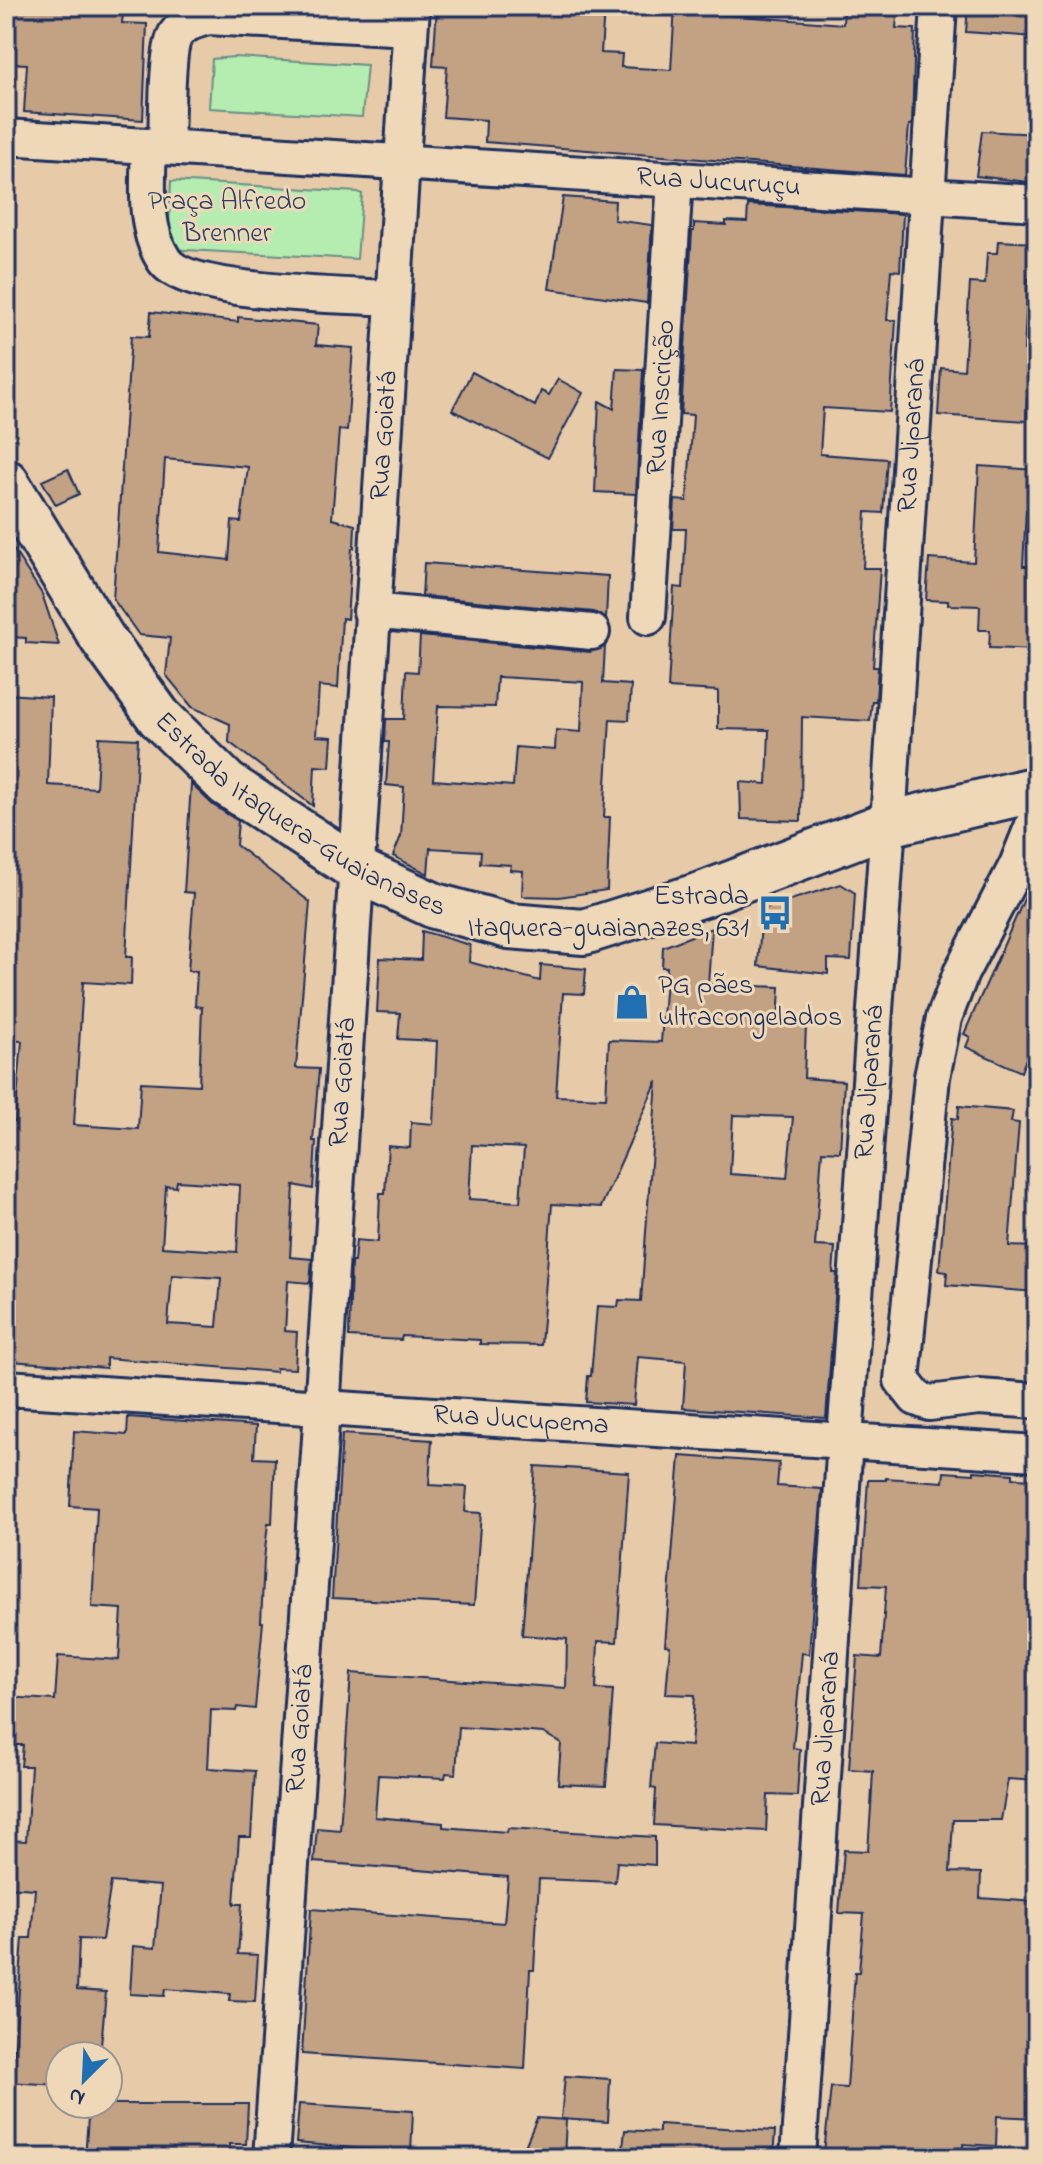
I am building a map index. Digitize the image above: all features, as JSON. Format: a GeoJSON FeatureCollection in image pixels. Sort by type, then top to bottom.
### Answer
{"type":"FeatureCollection","features":[{"type":"Feature","properties":{"kind":"main road","name":"Estrada Itaquera-Guaianases"},"geometry":{"type":"LineString","coordinates":[[6,482],[102,638],[159,717],[227,784],[355,868],[435,906],[509,926],[584,932],[679,903],[888,824],[1037,789]]}},
{"type":"Feature","properties":{"kind":"street","name":"Rua Jiparaná"},"geometry":{"type":"LineString","coordinates":[[798,2158],[888,824],[939,6]]}},
{"type":"Feature","properties":{"kind":"street"},"geometry":{"type":"LineString","coordinates":[[391,298],[226,287],[188,275],[166,263],[152,238],[148,190],[158,146],[173,37],[186,24],[208,17],[411,17]]}},
{"type":"Feature","properties":{"kind":"street","name":"Rua Goiatá"},"geometry":{"type":"LineString","coordinates":[[271,2158],[411,17]]}},
{"type":"Feature","properties":{"kind":"street"},"geometry":{"type":"LineString","coordinates":[[6,137],[400,161]]}},
{"type":"Feature","properties":{"kind":"street","name":"Rua Jucuruçu"},"geometry":{"type":"LineString","coordinates":[[400,161],[1037,203]]}},
{"type":"Feature","properties":{"kind":"street","name":"Rua Inscrição"},"geometry":{"type":"LineString","coordinates":[[648,617],[675,179]]}},
{"type":"Feature","properties":{"kind":"street"},"geometry":{"type":"LineString","coordinates":[[371,611],[592,632]]}},
{"type":"Feature","properties":{"kind":"street"},"geometry":{"type":"LineString","coordinates":[[1037,815],[1017,865],[961,973],[944,1018],[932,1077],[902,1380],[916,1398],[929,1403],[979,1397],[1037,1401]]}},
{"type":"Feature","properties":{"kind":"street","name":"Rua Jucupema"},"geometry":{"type":"LineString","coordinates":[[6,1388],[1037,1453]]}},
{"type":"Feature","properties":{"kind":"green space","name":"Praça Alfredo Brenner"},"geometry":{"type":"Polygon","coordinates":[[[234,57],[367,65],[362,117],[209,108],[212,59],[234,57]]]}},
{"type":"Feature","properties":{"kind":"green space","name":"Praça Alfredo Brenner"},"geometry":{"type":"Polygon","coordinates":[[[171,181],[358,192],[362,194],[357,259],[168,249],[171,181]]]}},
{"type":"Feature","properties":{"kind":"building"},"geometry":{"type":"Polygon","coordinates":[[[6,6],[124,6],[122,23],[147,24],[143,120],[24,112],[27,64],[6,63],[6,6]]]}},
{"type":"Feature","properties":{"kind":"building"},"geometry":{"type":"Polygon","coordinates":[[[437,6],[604,9],[601,53],[622,54],[621,67],[671,70],[675,6],[715,6],[714,14],[843,24],[844,6],[898,6],[896,28],[915,29],[912,125],[909,125],[905,175],[485,142],[486,120],[443,117],[447,67],[433,66],[437,6]]]}},
{"type":"Feature","properties":{"kind":"building"},"geometry":{"type":"Polygon","coordinates":[[[968,6],[1037,6],[1037,37],[966,32],[968,6]]]}},
{"type":"Feature","properties":{"kind":"building"},"geometry":{"type":"Polygon","coordinates":[[[982,131],[1037,134],[1037,183],[976,176],[982,131]]]}},
{"type":"Feature","properties":{"kind":"building"},"geometry":{"type":"Polygon","coordinates":[[[563,197],[615,201],[614,220],[652,225],[647,303],[549,289],[563,197]]]}},
{"type":"Feature","properties":{"kind":"building"},"geometry":{"type":"Polygon","coordinates":[[[748,205],[903,214],[900,271],[891,270],[887,320],[896,320],[890,412],[823,408],[820,454],[887,459],[883,513],[866,512],[863,568],[880,568],[873,667],[878,667],[876,701],[872,701],[870,721],[802,717],[801,821],[741,819],[740,782],[767,784],[769,730],[718,729],[718,691],[668,688],[674,587],[683,588],[686,529],[673,529],[675,500],[687,501],[693,415],[681,414],[692,231],[694,223],[726,225],[726,221],[747,222],[748,205]]]}},
{"type":"Feature","properties":{"kind":"building"},"geometry":{"type":"Polygon","coordinates":[[[998,241],[1037,243],[1037,279],[1028,279],[1024,350],[1037,351],[1037,398],[1027,398],[1026,421],[938,415],[941,368],[964,370],[970,283],[985,284],[987,253],[997,253],[998,241]]]}},
{"type":"Feature","properties":{"kind":"building"},"geometry":{"type":"Polygon","coordinates":[[[151,312],[238,322],[238,317],[318,325],[316,345],[353,348],[347,431],[339,430],[332,519],[355,525],[354,548],[347,619],[342,618],[338,688],[319,686],[316,736],[332,737],[330,767],[315,766],[313,806],[229,742],[230,724],[192,707],[166,675],[170,638],[139,635],[113,599],[131,336],[149,337],[151,312]],[[165,459],[159,552],[229,560],[232,521],[241,522],[248,467],[165,459]]]}},
{"type":"Feature","properties":{"kind":"building"},"geometry":{"type":"Polygon","coordinates":[[[617,369],[643,370],[636,494],[595,492],[599,401],[614,409],[617,369]]]}},
{"type":"Feature","properties":{"kind":"building"},"geometry":{"type":"Polygon","coordinates":[[[472,372],[535,406],[541,391],[549,395],[558,379],[583,393],[548,458],[452,410],[472,372]]]}},
{"type":"Feature","properties":{"kind":"building"},"geometry":{"type":"Polygon","coordinates":[[[979,466],[1037,470],[1037,510],[1026,510],[1023,566],[1037,566],[1037,650],[989,648],[990,630],[979,630],[980,606],[948,605],[948,601],[926,600],[929,559],[974,562],[979,466]]]}},
{"type":"Feature","properties":{"kind":"building"},"geometry":{"type":"Polygon","coordinates":[[[68,469],[79,494],[56,505],[42,481],[68,469]]]}},
{"type":"Feature","properties":{"kind":"building"},"geometry":{"type":"Polygon","coordinates":[[[6,538],[42,594],[59,645],[26,643],[26,638],[10,637],[11,617],[6,617],[6,538]]]}},
{"type":"Feature","properties":{"kind":"building"},"geometry":{"type":"Polygon","coordinates":[[[424,563],[608,576],[606,619],[594,612],[422,596],[424,563]]]}},
{"type":"Feature","properties":{"kind":"building"},"geometry":{"type":"Polygon","coordinates":[[[420,636],[590,652],[605,646],[603,683],[631,685],[629,720],[610,719],[604,817],[610,817],[607,890],[559,897],[522,896],[523,871],[510,870],[511,865],[480,863],[481,851],[430,848],[428,874],[393,856],[401,836],[404,787],[386,785],[389,742],[385,742],[386,719],[404,719],[406,671],[418,672],[420,636]],[[497,677],[495,707],[438,706],[433,780],[513,786],[516,747],[555,750],[556,730],[581,732],[583,682],[497,677]]]}},
{"type":"Feature","properties":{"kind":"building"},"geometry":{"type":"Polygon","coordinates":[[[6,694],[51,697],[48,785],[96,788],[99,737],[138,739],[126,957],[132,957],[131,985],[83,982],[74,1125],[138,1129],[141,1082],[199,1085],[202,1007],[195,1006],[197,971],[188,971],[194,893],[184,892],[191,784],[213,805],[238,821],[236,845],[310,902],[296,1068],[319,1069],[313,1189],[294,1185],[290,1257],[312,1259],[310,1283],[288,1281],[285,1331],[297,1332],[295,1369],[276,1368],[276,1372],[106,1358],[106,1368],[10,1361],[12,1329],[6,1329],[6,1121],[15,1122],[22,1041],[6,1040],[6,899],[12,834],[6,834],[6,694]],[[177,1181],[176,1187],[166,1186],[162,1247],[237,1252],[240,1185],[177,1181]],[[172,1275],[168,1324],[217,1327],[221,1278],[172,1275]]]}},
{"type":"Feature","properties":{"kind":"building"},"geometry":{"type":"Polygon","coordinates":[[[1037,870],[1037,1029],[1021,1072],[966,1047],[970,1037],[964,1034],[1037,870]]]}},
{"type":"Feature","properties":{"kind":"building"},"geometry":{"type":"Polygon","coordinates":[[[841,884],[855,893],[851,960],[828,959],[828,974],[758,966],[762,909],[841,884]]]}},
{"type":"Feature","properties":{"kind":"building"},"geometry":{"type":"Polygon","coordinates":[[[712,928],[708,984],[780,987],[778,1023],[806,1025],[804,1078],[844,1081],[840,1152],[822,1151],[815,1246],[835,1247],[833,1273],[837,1273],[826,1418],[683,1408],[686,1361],[638,1357],[634,1405],[586,1402],[597,1306],[618,1307],[619,1300],[641,1301],[657,1081],[601,1207],[552,1204],[541,1345],[480,1344],[480,1340],[402,1336],[401,1340],[349,1337],[351,1262],[354,1262],[356,1240],[378,1242],[380,1193],[385,1193],[388,1146],[410,1148],[411,1122],[433,1124],[437,1041],[398,1039],[400,1013],[377,1012],[380,958],[421,960],[422,931],[470,945],[469,962],[540,981],[541,965],[586,969],[584,994],[563,993],[556,1096],[606,1098],[609,1040],[661,1042],[667,967],[662,967],[663,947],[712,928]],[[733,1115],[730,1174],[787,1178],[793,1117],[733,1115]],[[472,1145],[469,1199],[520,1202],[524,1148],[472,1145]]]}},
{"type":"Feature","properties":{"kind":"building"},"geometry":{"type":"Polygon","coordinates":[[[959,1106],[1013,1111],[1011,1122],[1019,1123],[1009,1246],[1037,1247],[1037,1292],[946,1285],[947,1272],[939,1271],[952,1118],[958,1119],[959,1106]]]}},
{"type":"Feature","properties":{"kind":"building"},"geometry":{"type":"Polygon","coordinates":[[[128,1417],[256,1426],[254,1458],[275,1459],[272,1523],[268,1523],[264,1560],[263,1622],[255,1709],[237,1707],[236,1711],[211,1710],[208,1768],[255,1771],[251,1837],[239,1837],[234,1904],[242,1904],[238,1954],[258,1955],[255,2002],[229,2001],[230,1994],[165,1989],[164,1996],[130,1994],[133,1946],[155,1948],[161,1886],[111,1882],[102,1940],[79,1939],[77,1990],[106,1992],[102,2040],[44,2040],[44,2084],[6,2082],[6,2057],[14,2057],[23,1938],[31,1938],[35,1889],[6,1887],[6,1840],[26,1841],[31,1766],[21,1766],[23,1745],[14,1745],[14,1737],[6,1736],[6,1697],[55,1700],[58,1656],[119,1660],[122,1609],[92,1607],[97,1508],[70,1506],[74,1431],[127,1435],[128,1417]]]}},
{"type":"Feature","properties":{"kind":"building"},"geometry":{"type":"Polygon","coordinates":[[[342,1434],[432,1440],[429,1485],[467,1487],[465,1512],[481,1513],[474,1605],[332,1598],[342,1434]]]}},
{"type":"Feature","properties":{"kind":"building"},"geometry":{"type":"Polygon","coordinates":[[[680,1456],[779,1463],[777,1486],[822,1489],[809,1654],[802,1653],[793,1748],[800,1749],[797,1796],[768,1795],[766,1831],[654,1825],[656,1789],[651,1788],[655,1743],[691,1746],[695,1695],[666,1694],[670,1646],[665,1645],[680,1456]]]}},
{"type":"Feature","properties":{"kind":"building"},"geometry":{"type":"Polygon","coordinates":[[[535,1466],[629,1472],[617,1642],[598,1641],[596,1689],[613,1690],[606,1786],[558,1784],[561,1743],[543,1733],[459,1727],[456,1774],[446,1773],[445,1778],[378,1775],[375,1817],[507,1832],[508,1828],[655,1837],[655,1865],[617,1862],[615,1882],[539,1879],[525,2069],[302,2054],[311,1909],[504,1923],[508,1877],[314,1862],[317,1828],[340,1830],[351,1673],[566,1688],[567,1639],[522,1635],[535,1466]]]}},
{"type":"Feature","properties":{"kind":"building"},"geometry":{"type":"Polygon","coordinates":[[[974,1471],[1036,1479],[1033,1522],[1037,1522],[1037,1781],[1008,1779],[1001,1820],[953,1820],[950,1872],[981,1873],[980,1898],[1037,1902],[1037,2118],[997,2116],[996,2146],[963,2144],[963,2158],[824,2153],[831,2087],[847,2088],[855,1972],[859,1972],[864,1914],[839,1913],[844,1850],[868,1851],[873,1771],[849,1769],[857,1656],[881,1658],[886,1586],[861,1585],[868,1480],[886,1478],[943,1482],[944,1472],[974,1474],[974,1471]]]}},
{"type":"Feature","properties":{"kind":"building"},"geometry":{"type":"Polygon","coordinates":[[[565,2076],[610,2079],[608,2122],[561,2119],[565,2076]]]}},
{"type":"Feature","properties":{"kind":"building"},"geometry":{"type":"Polygon","coordinates":[[[124,2104],[248,2104],[246,2144],[229,2144],[228,2158],[85,2158],[88,2120],[124,2120],[124,2104]]]}},
{"type":"Feature","properties":{"kind":"building"},"geometry":{"type":"Polygon","coordinates":[[[299,2104],[413,2111],[411,2153],[296,2143],[299,2104]]]}},
{"type":"Feature","properties":{"kind":"building"},"geometry":{"type":"Polygon","coordinates":[[[537,2118],[566,2120],[564,2158],[520,2158],[537,2118]]]}},
{"type":"Feature","properties":{"kind":"building"},"geometry":{"type":"Polygon","coordinates":[[[659,2124],[775,2131],[773,2158],[622,2158],[625,2130],[659,2132],[659,2124]]]}},
{"type":"Feature","properties":{"kind":"place","name":"Estrada Itaquera-guaianazes, 631"},"geometry":{"type":"Point","coordinates":[775,913]}},
{"type":"Feature","properties":{"kind":"place","name":"PG pães ultracongelados"},"geometry":{"type":"Point","coordinates":[632,1002]}}]}
